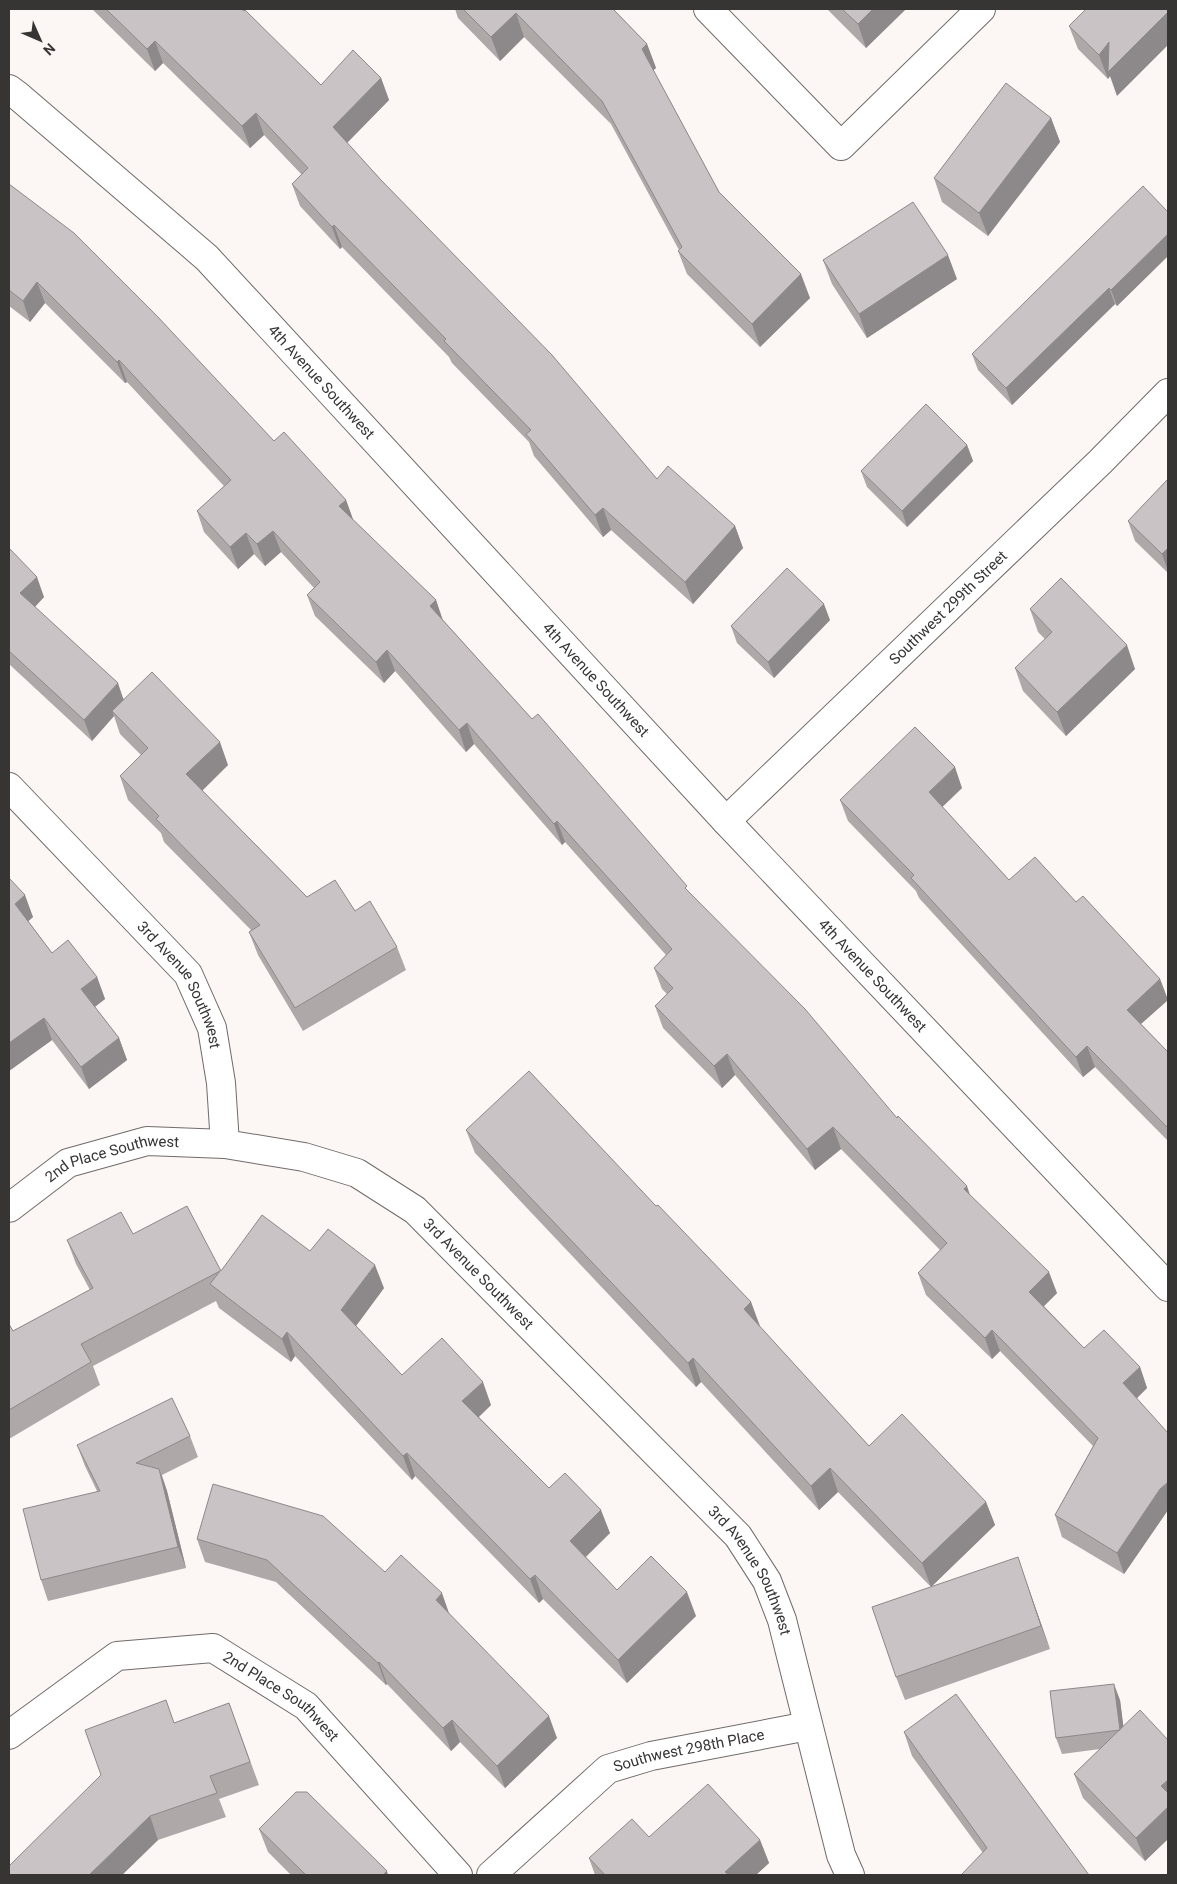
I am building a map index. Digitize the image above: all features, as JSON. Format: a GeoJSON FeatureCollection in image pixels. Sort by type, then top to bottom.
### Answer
{"type":"FeatureCollection","features":[{"type":"Feature","properties":{"kind":"street"},"geometry":{"type":"LineString","coordinates":[[708,9],[841,146],[981,9]]}},
{"type":"Feature","properties":{"kind":"street","name":"4th Avenue Southwest"},"geometry":{"type":"LineString","coordinates":[[9,89],[207,258],[726,821],[1168,1287]]}},
{"type":"Feature","properties":{"kind":"street","name":"Southwest 299th Street"},"geometry":{"type":"LineString","coordinates":[[726,821],[1100,462],[1168,393]]}},
{"type":"Feature","properties":{"kind":"street","name":"3rd Avenue Southwest"},"geometry":{"type":"LineString","coordinates":[[9,787],[188,974],[212,1028],[221,1083],[225,1144],[304,1157],[357,1173],[415,1210],[738,1536],[767,1581],[782,1620],[841,1855],[850,1875]]}},
{"type":"Feature","properties":{"kind":"street","name":"2nd Place Southwest"},"geometry":{"type":"LineString","coordinates":[[9,1208],[68,1163],[147,1141],[225,1144]]}},
{"type":"Feature","properties":{"kind":"street","name":"2nd Place Southwest"},"geometry":{"type":"LineString","coordinates":[[9,1735],[117,1656],[213,1648],[306,1706],[458,1875]]}},
{"type":"Feature","properties":{"kind":"street","name":"Southwest 298th Place"},"geometry":{"type":"LineString","coordinates":[[491,1875],[608,1769],[651,1756],[808,1726]]}},
{"type":"Feature","properties":{"kind":"building"},"geometry":{"type":"Polygon","coordinates":[[[106,9],[245,10],[321,85],[353,50],[381,78],[333,127],[381,180],[552,355],[657,479],[668,466],[735,526],[685,582],[603,508],[595,515],[526,434],[531,430],[444,341],[446,339],[334,225],[332,227],[292,184],[308,168],[256,113],[242,126],[155,41],[147,49],[106,9]]]}},
{"type":"Feature","properties":{"kind":"building"},"geometry":{"type":"Polygon","coordinates":[[[463,9],[613,9],[647,44],[642,49],[719,192],[801,274],[752,324],[678,251],[682,247],[602,101],[516,13],[491,37],[463,9]]]}},
{"type":"Feature","properties":{"kind":"building"},"geometry":{"type":"Polygon","coordinates":[[[842,9],[873,9],[858,24],[842,9]]]}},
{"type":"Feature","properties":{"kind":"building"},"geometry":{"type":"Polygon","coordinates":[[[1086,9],[1168,9],[1168,12],[1108,72],[1109,42],[1099,55],[1069,26],[1086,9]]]}},
{"type":"Feature","properties":{"kind":"building"},"geometry":{"type":"Polygon","coordinates":[[[1006,83],[1051,118],[979,213],[934,178],[1006,83]]]}},
{"type":"Feature","properties":{"kind":"building"},"geometry":{"type":"Polygon","coordinates":[[[9,184],[74,233],[157,316],[274,441],[284,432],[346,500],[339,506],[436,600],[430,606],[532,719],[538,714],[687,886],[685,888],[805,1009],[897,1118],[898,1116],[967,1186],[964,1189],[1049,1272],[1029,1292],[1084,1348],[1104,1330],[1140,1367],[1123,1383],[1168,1433],[1168,1482],[1160,1489],[1117,1553],[1055,1515],[1098,1438],[992,1330],[985,1338],[918,1273],[947,1243],[833,1127],[807,1149],[727,1054],[714,1066],[655,1006],[673,988],[654,968],[672,949],[557,821],[554,824],[467,723],[459,730],[387,650],[376,662],[307,595],[320,582],[273,531],[257,544],[246,533],[230,547],[197,511],[231,480],[119,360],[117,362],[37,282],[23,301],[9,290],[9,184]]]}},
{"type":"Feature","properties":{"kind":"building"},"geometry":{"type":"Polygon","coordinates":[[[1143,186],[1168,212],[1168,234],[1111,290],[1109,288],[1006,388],[972,354],[1143,186]]]}},
{"type":"Feature","properties":{"kind":"building"},"geometry":{"type":"Polygon","coordinates":[[[913,202],[948,255],[859,314],[823,260],[913,202]]]}},
{"type":"Feature","properties":{"kind":"building"},"geometry":{"type":"Polygon","coordinates":[[[926,404],[967,445],[902,511],[861,471],[926,404]]]}},
{"type":"Feature","properties":{"kind":"building"},"geometry":{"type":"Polygon","coordinates":[[[1168,479],[1168,548],[1162,554],[1128,521],[1168,479]]]}},
{"type":"Feature","properties":{"kind":"building"},"geometry":{"type":"Polygon","coordinates":[[[9,548],[37,577],[20,593],[118,683],[84,720],[9,651],[9,548]]]}},
{"type":"Feature","properties":{"kind":"building"},"geometry":{"type":"Polygon","coordinates":[[[787,568],[824,604],[768,662],[731,626],[787,568]]]}},
{"type":"Feature","properties":{"kind":"building"},"geometry":{"type":"Polygon","coordinates":[[[1061,578],[1127,645],[1057,712],[1015,668],[1052,632],[1030,609],[1061,578]]]}},
{"type":"Feature","properties":{"kind":"building"},"geometry":{"type":"Polygon","coordinates":[[[152,672],[220,742],[186,774],[307,897],[335,880],[355,911],[370,901],[397,947],[295,1008],[249,932],[260,925],[156,819],[159,816],[120,776],[148,748],[112,711],[152,672]]]}},
{"type":"Feature","properties":{"kind":"building"},"geometry":{"type":"Polygon","coordinates":[[[915,727],[955,767],[929,792],[1009,880],[1035,857],[1076,902],[1083,896],[1160,979],[1127,1010],[1168,1052],[1168,1128],[1087,1046],[1076,1057],[911,878],[914,875],[840,800],[915,727]]]}},
{"type":"Feature","properties":{"kind":"building"},"geometry":{"type":"Polygon","coordinates":[[[9,878],[25,895],[15,904],[52,953],[68,940],[97,977],[81,989],[119,1038],[81,1067],[44,1018],[9,1043],[9,878]]]}},
{"type":"Feature","properties":{"kind":"building"},"geometry":{"type":"Polygon","coordinates":[[[529,1071],[656,1206],[658,1205],[751,1302],[744,1309],[869,1446],[902,1414],[986,1502],[922,1563],[830,1468],[811,1486],[693,1358],[688,1363],[466,1130],[529,1071]]]}},
{"type":"Feature","properties":{"kind":"building"},"geometry":{"type":"Polygon","coordinates":[[[187,1206],[221,1271],[262,1215],[310,1251],[328,1229],[375,1265],[341,1310],[402,1375],[442,1338],[483,1382],[462,1401],[549,1488],[565,1473],[601,1510],[570,1541],[617,1590],[651,1556],[687,1592],[618,1660],[535,1575],[530,1579],[407,1453],[403,1456],[287,1332],[282,1339],[210,1284],[220,1271],[81,1344],[91,1362],[9,1410],[9,1324],[13,1331],[93,1288],[67,1240],[121,1212],[133,1234],[187,1206]]]}},
{"type":"Feature","properties":{"kind":"building"},"geometry":{"type":"Polygon","coordinates":[[[172,1398],[190,1436],[136,1463],[159,1469],[178,1547],[41,1580],[23,1509],[100,1491],[77,1445],[172,1398]]]}},
{"type":"Feature","properties":{"kind":"building"},"geometry":{"type":"Polygon","coordinates":[[[213,1484],[323,1516],[385,1572],[401,1555],[442,1593],[436,1600],[549,1716],[497,1766],[452,1720],[443,1728],[379,1662],[267,1560],[197,1539],[213,1484]]]}},
{"type":"Feature","properties":{"kind":"building"},"geometry":{"type":"Polygon","coordinates":[[[1018,1557],[1041,1626],[896,1677],[872,1607],[1018,1557]]]}},
{"type":"Feature","properties":{"kind":"building"},"geometry":{"type":"Polygon","coordinates":[[[1114,1684],[1120,1730],[1056,1738],[1050,1691],[1114,1684]]]}},
{"type":"Feature","properties":{"kind":"building"},"geometry":{"type":"Polygon","coordinates":[[[956,1694],[1089,1875],[961,1875],[987,1848],[904,1732],[956,1694]]]}},
{"type":"Feature","properties":{"kind":"building"},"geometry":{"type":"Polygon","coordinates":[[[166,1700],[174,1723],[229,1703],[250,1762],[210,1776],[217,1793],[150,1816],[89,1875],[9,1875],[9,1866],[101,1775],[85,1730],[166,1700]]]}},
{"type":"Feature","properties":{"kind":"building"},"geometry":{"type":"Polygon","coordinates":[[[1140,1710],[1168,1740],[1168,1780],[1161,1786],[1168,1793],[1168,1807],[1136,1838],[1074,1774],[1140,1710]]]}},
{"type":"Feature","properties":{"kind":"building"},"geometry":{"type":"Polygon","coordinates":[[[708,1784],[760,1840],[725,1872],[729,1875],[605,1875],[589,1858],[632,1819],[649,1837],[708,1784]]]}},
{"type":"Feature","properties":{"kind":"building"},"geometry":{"type":"Polygon","coordinates":[[[296,1792],[307,1792],[387,1871],[383,1875],[306,1875],[259,1829],[296,1792]]]}}]}
